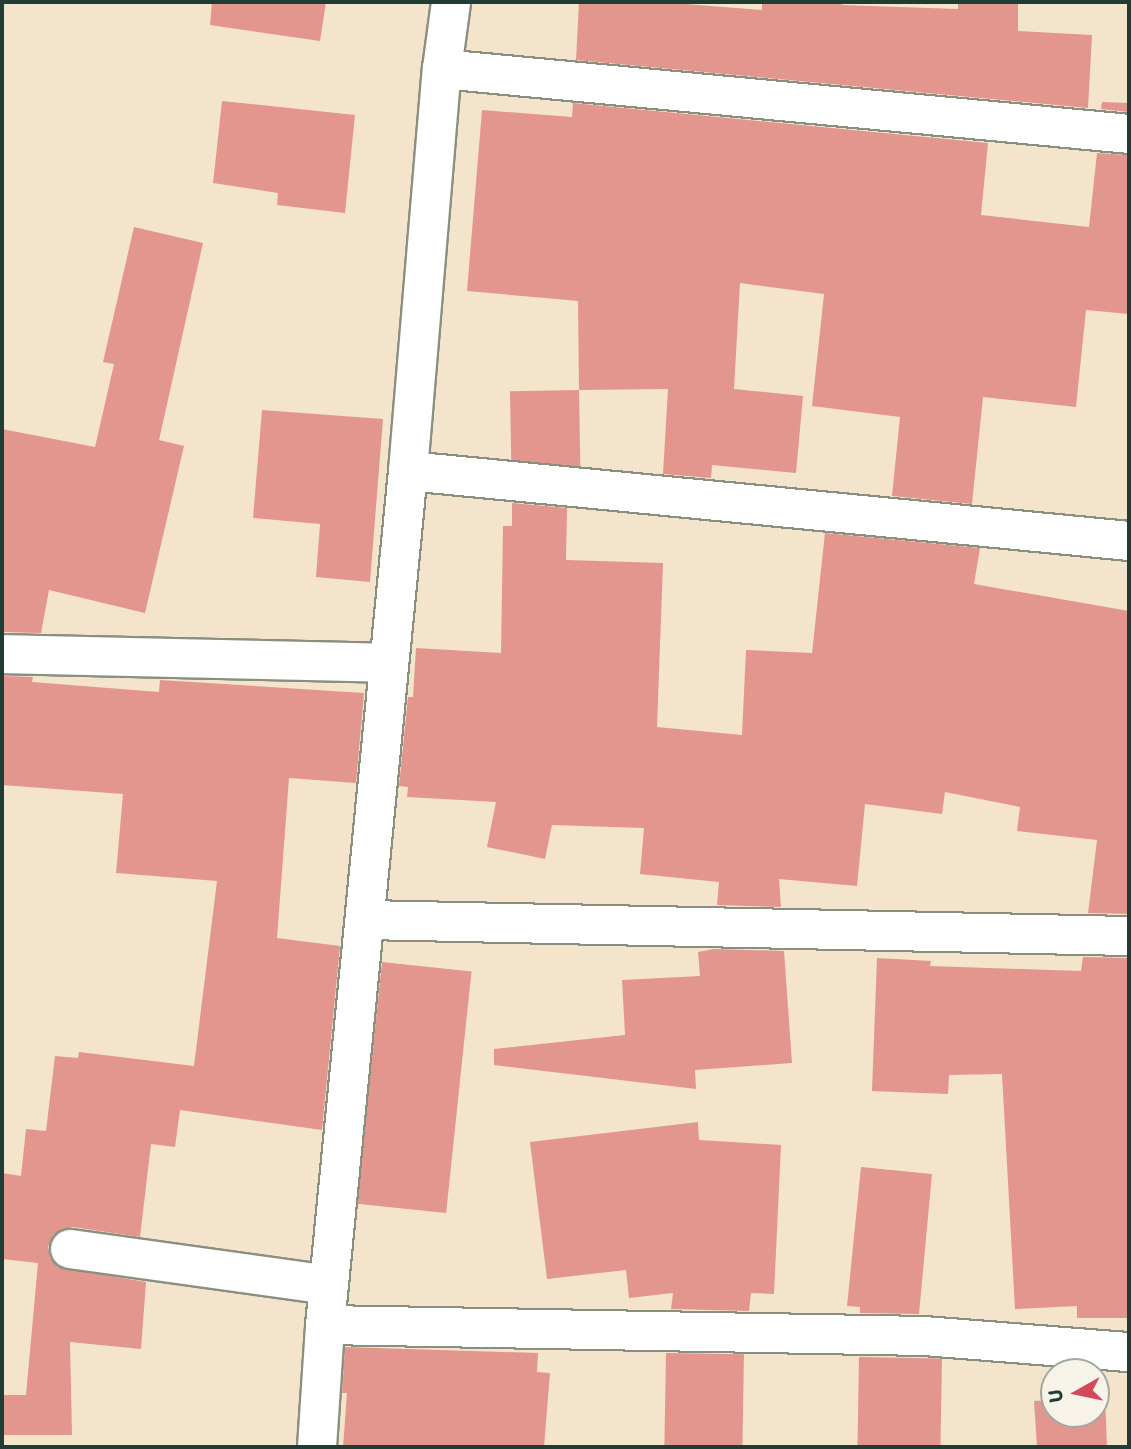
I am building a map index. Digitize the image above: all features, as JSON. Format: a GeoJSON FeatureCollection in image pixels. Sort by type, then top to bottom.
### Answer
{"type":"FeatureCollection","features":[{"type":"Feature","properties":{"kind":"street"},"geometry":{"type":"LineString","coordinates":[[317,1447],[328,1285],[408,471],[442,69],[451,2]]}},
{"type":"Feature","properties":{"kind":"street"},"geometry":{"type":"LineString","coordinates":[[442,69],[1129,134]]}},
{"type":"Feature","properties":{"kind":"street"},"geometry":{"type":"LineString","coordinates":[[408,471],[1129,541]]}},
{"type":"Feature","properties":{"kind":"street"},"geometry":{"type":"LineString","coordinates":[[2,654],[388,663]]}},
{"type":"Feature","properties":{"kind":"street"},"geometry":{"type":"LineString","coordinates":[[365,920],[1129,936]]}},
{"type":"Feature","properties":{"kind":"street"},"geometry":{"type":"LineString","coordinates":[[70,1249],[328,1285]]}},
{"type":"Feature","properties":{"kind":"street"},"geometry":{"type":"LineString","coordinates":[[325,1325],[898,1335],[1129,1352]]}},
{"type":"Feature","properties":{"kind":"building"},"geometry":{"type":"Polygon","coordinates":[[[212,2],[326,2],[320,41],[210,25],[212,2]]]}},
{"type":"Feature","properties":{"kind":"building"},"geometry":{"type":"Polygon","coordinates":[[[579,2],[660,2],[762,10],[762,2],[842,2],[842,5],[958,9],[958,2],[1018,2],[1018,31],[1092,35],[1088,108],[576,60],[579,2]]]}},
{"type":"Feature","properties":{"kind":"building"},"geometry":{"type":"Polygon","coordinates":[[[222,101],[355,115],[345,213],[277,205],[278,193],[213,183],[222,101]]]}},
{"type":"Feature","properties":{"kind":"building"},"geometry":{"type":"Polygon","coordinates":[[[1102,102],[1129,103],[1129,112],[1101,109],[1102,102]]]}},
{"type":"Feature","properties":{"kind":"building"},"geometry":{"type":"Polygon","coordinates":[[[573,103],[988,143],[981,215],[1089,227],[1097,153],[1129,155],[1129,314],[1086,310],[1076,407],[983,397],[972,504],[892,496],[900,417],[812,406],[824,294],[740,283],[734,389],[803,396],[796,473],[712,465],[711,478],[663,474],[668,389],[579,390],[578,301],[467,291],[482,110],[572,117],[573,103]]]}},
{"type":"Feature","properties":{"kind":"building"},"geometry":{"type":"Polygon","coordinates":[[[134,227],[203,243],[159,440],[184,446],[145,613],[49,590],[41,633],[2,632],[2,429],[95,447],[114,364],[103,362],[134,227]]]}},
{"type":"Feature","properties":{"kind":"building"},"geometry":{"type":"Polygon","coordinates":[[[579,390],[580,466],[511,467],[510,391],[579,390]]]}},
{"type":"Feature","properties":{"kind":"building"},"geometry":{"type":"Polygon","coordinates":[[[262,410],[383,419],[370,582],[316,577],[320,524],[253,518],[262,410]]]}},
{"type":"Feature","properties":{"kind":"building"},"geometry":{"type":"Polygon","coordinates":[[[512,503],[567,508],[566,560],[663,563],[657,727],[742,735],[746,650],[812,653],[825,533],[980,548],[974,584],[1129,611],[1129,914],[1088,913],[1097,840],[1017,831],[1020,807],[945,792],[942,814],[865,804],[857,886],[779,879],[781,907],[717,905],[719,882],[640,874],[644,828],[552,825],[545,859],[487,847],[496,802],[407,797],[408,787],[399,786],[408,697],[413,697],[416,648],[501,653],[503,526],[512,526],[512,503]]]}},
{"type":"Feature","properties":{"kind":"building"},"geometry":{"type":"Polygon","coordinates":[[[2,676],[33,677],[32,682],[159,692],[160,680],[364,693],[356,783],[289,778],[277,938],[340,946],[322,1130],[180,1110],[175,1147],[151,1144],[140,1237],[73,1227],[62,1229],[53,1235],[48,1247],[50,1258],[57,1267],[146,1282],[141,1349],[70,1342],[72,1435],[2,1435],[2,1395],[26,1395],[38,1263],[2,1259],[2,1173],[21,1176],[26,1129],[46,1131],[55,1056],[78,1058],[79,1052],[194,1066],[217,881],[116,873],[123,794],[2,785],[2,676]]]}},
{"type":"Feature","properties":{"kind":"building"},"geometry":{"type":"Polygon","coordinates":[[[714,949],[784,951],[792,1063],[695,1070],[696,1089],[494,1065],[494,1049],[625,1035],[622,980],[700,976],[698,952],[714,949]]]}},
{"type":"Feature","properties":{"kind":"building"},"geometry":{"type":"Polygon","coordinates":[[[1083,957],[1129,958],[1129,1318],[1077,1318],[1077,1306],[1015,1309],[1002,1074],[949,1075],[948,1094],[872,1091],[877,958],[931,961],[930,966],[1081,971],[1083,957]]]}},
{"type":"Feature","properties":{"kind":"building"},"geometry":{"type":"Polygon","coordinates":[[[382,962],[472,971],[446,1213],[357,1204],[382,962]]]}},
{"type":"Feature","properties":{"kind":"building"},"geometry":{"type":"Polygon","coordinates":[[[698,1122],[699,1140],[781,1145],[774,1294],[751,1293],[749,1311],[671,1309],[673,1293],[629,1298],[626,1270],[547,1279],[530,1142],[698,1122]]]}},
{"type":"Feature","properties":{"kind":"building"},"geometry":{"type":"Polygon","coordinates":[[[861,1167],[932,1174],[919,1314],[860,1313],[860,1307],[847,1306],[861,1167]]]}},
{"type":"Feature","properties":{"kind":"building"},"geometry":{"type":"Polygon","coordinates":[[[345,1347],[538,1353],[537,1372],[550,1373],[544,1447],[343,1447],[347,1393],[342,1393],[345,1347]]]}},
{"type":"Feature","properties":{"kind":"building"},"geometry":{"type":"Polygon","coordinates":[[[666,1353],[744,1354],[742,1447],[664,1447],[666,1353]]]}},
{"type":"Feature","properties":{"kind":"building"},"geometry":{"type":"Polygon","coordinates":[[[859,1357],[942,1358],[940,1447],[857,1447],[859,1357]]]}},
{"type":"Feature","properties":{"kind":"building"},"geometry":{"type":"Polygon","coordinates":[[[1034,1401],[1040,1401],[1040,1428],[1106,1428],[1107,1447],[1037,1447],[1034,1401]]]}}]}
